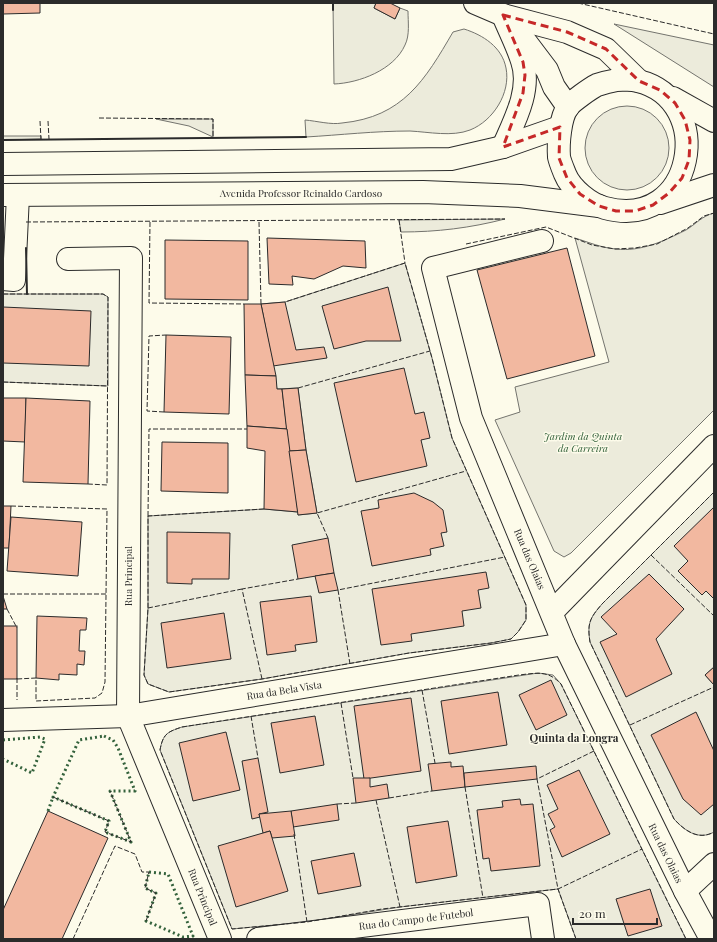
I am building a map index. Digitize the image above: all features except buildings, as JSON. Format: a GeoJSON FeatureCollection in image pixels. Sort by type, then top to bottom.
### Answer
{"type":"FeatureCollection","features":[{"type":"Feature","properties":{"kind":"street"},"geometry":{"type":"LineString","coordinates":[[475,3],[503,15],[567,32],[606,49],[639,81]]}},
{"type":"Feature","properties":{"kind":"street"},"geometry":{"type":"LineString","coordinates":[[503,15],[522,36],[547,70],[554,87],[568,107]]}},
{"type":"Feature","properties":{"kind":"street"},"geometry":{"type":"LineString","coordinates":[[503,15],[523,62],[525,75],[523,93],[516,118],[503,147]]}},
{"type":"Feature","properties":{"kind":"street"},"geometry":{"type":"LineString","coordinates":[[714,121],[660,90],[639,81],[617,80],[596,85],[568,107],[560,127],[559,158],[566,178],[580,194],[598,206],[616,211],[635,210],[714,185]]}},
{"type":"Feature","properties":{"kind":"street"},"geometry":{"type":"LineString","coordinates":[[653,205],[669,194],[682,178],[689,160],[690,140],[685,120],[675,103],[660,90]]}},
{"type":"Feature","properties":{"kind":"street"},"geometry":{"type":"LineString","coordinates":[[3,164],[451,159],[503,147],[560,127]]}},
{"type":"Feature","properties":{"kind":"street","name":"Avenida Professor Reinaldo Cardoso"},"geometry":{"type":"LineString","coordinates":[[11,195],[435,192],[520,196],[598,206]]}},
{"type":"Feature","properties":{"kind":"street"},"geometry":{"type":"LineString","coordinates":[[3,280],[14,280],[11,195]]}},
{"type":"Feature","properties":{"kind":"street","name":"Rua das Olaias"},"geometry":{"type":"LineString","coordinates":[[542,241],[433,268],[471,418],[564,644],[685,891],[711,939]]}},
{"type":"Feature","properties":{"kind":"street","name":"Rua Principal"},"geometry":{"type":"LineString","coordinates":[[68,259],[131,258],[128,716],[220,939]]}},
{"type":"Feature","properties":{"kind":"street"},"geometry":{"type":"LineString","coordinates":[[552,612],[714,446]]}},
{"type":"Feature","properties":{"kind":"street","name":"Rua da Bela Vista"},"geometry":{"type":"LineString","coordinates":[[3,720],[128,716],[564,644]]}},
{"type":"Feature","properties":{"kind":"street"},"geometry":{"type":"LineString","coordinates":[[685,891],[714,864]]}},
{"type":"Feature","properties":{"kind":"street","name":"Rua do Campo de Futebol"},"geometry":{"type":"LineString","coordinates":[[258,939],[538,904],[544,939]]}},
{"type":"Feature","properties":{"kind":"highlighted area"},"geometry":{"type":"Polygon","coordinates":[[[503,15],[567,32],[606,49],[639,81],[660,90],[675,103],[685,120],[690,140],[689,160],[682,178],[669,193],[653,205],[635,211],[616,211],[599,206],[580,194],[567,178],[559,158],[560,127],[503,147],[523,93],[525,75],[523,62],[503,15]]]}},
{"type":"Feature","properties":{"kind":"green space"},"geometry":{"type":"Polygon","coordinates":[[[333,3],[376,3],[374,8],[395,19],[400,8],[408,11],[408,37],[400,54],[393,62],[375,74],[354,81],[334,84],[333,3]]]}},
{"type":"Feature","properties":{"kind":"green space"},"geometry":{"type":"Polygon","coordinates":[[[614,24],[714,45],[714,87],[614,24]]]}},
{"type":"Feature","properties":{"kind":"green space"},"geometry":{"type":"Polygon","coordinates":[[[464,29],[485,38],[491,43],[500,54],[506,68],[506,87],[503,96],[493,113],[478,126],[470,130],[456,133],[440,134],[397,131],[306,137],[305,120],[342,123],[363,119],[381,113],[397,104],[422,80],[453,32],[464,29]]]}},
{"type":"Feature","properties":{"kind":"green space"},"geometry":{"type":"Polygon","coordinates":[[[627,106],[643,109],[657,118],[666,132],[669,148],[666,164],[657,178],[643,187],[627,190],[611,187],[597,178],[588,164],[585,148],[588,132],[597,118],[611,109],[627,106]]]}},
{"type":"Feature","properties":{"kind":"green space"},"geometry":{"type":"Polygon","coordinates":[[[156,119],[213,119],[213,137],[189,126],[156,119]]]}},
{"type":"Feature","properties":{"kind":"green space"},"geometry":{"type":"Polygon","coordinates":[[[3,136],[41,136],[41,139],[3,140],[3,136]]]}},
{"type":"Feature","properties":{"kind":"green space","name":"Jardim da Quinta da Carreira"},"geometry":{"type":"Polygon","coordinates":[[[714,213],[714,410],[571,553],[564,557],[554,551],[495,420],[520,412],[515,387],[609,362],[575,238],[600,246],[634,249],[652,245],[669,238],[686,230],[706,216],[714,213]]]}},
{"type":"Feature","properties":{"kind":"green space"},"geometry":{"type":"Polygon","coordinates":[[[505,219],[453,229],[401,232],[399,220],[505,219]]]}},
{"type":"Feature","properties":{"kind":"green space"},"geometry":{"type":"Polygon","coordinates":[[[405,263],[432,358],[452,438],[526,605],[526,620],[511,639],[491,643],[409,653],[262,679],[169,692],[148,684],[144,675],[148,608],[148,516],[264,509],[298,512],[298,515],[317,513],[306,450],[298,388],[277,389],[261,304],[285,302],[405,263]]]}},
{"type":"Feature","properties":{"kind":"green space"},"geometry":{"type":"Polygon","coordinates":[[[3,294],[103,294],[108,297],[108,386],[3,382],[3,294]]]}},
{"type":"Feature","properties":{"kind":"green space"},"geometry":{"type":"Polygon","coordinates":[[[714,492],[714,667],[705,675],[714,685],[714,832],[697,835],[682,827],[674,819],[590,642],[589,625],[592,617],[602,604],[714,492]]]}},
{"type":"Feature","properties":{"kind":"green space"},"geometry":{"type":"Polygon","coordinates":[[[538,673],[553,675],[561,684],[686,939],[576,939],[558,889],[400,907],[307,922],[232,929],[160,750],[166,734],[182,727],[538,673]]]}},
{"type":"Feature","properties":{"kind":"hedge"},"geometry":{"type":"LineString","coordinates":[[104,736],[113,740],[118,748],[135,791],[110,791],[131,842],[105,832],[109,821],[53,797],[79,740],[104,736]]}},
{"type":"Feature","properties":{"kind":"hedge"},"geometry":{"type":"LineString","coordinates":[[3,740],[40,737],[45,739],[32,773],[3,759]]}},
{"type":"Feature","properties":{"kind":"hedge"},"geometry":{"type":"LineString","coordinates":[[48,811],[53,797]]}},
{"type":"Feature","properties":{"kind":"hedge"},"geometry":{"type":"LineString","coordinates":[[149,872],[168,874],[193,936],[183,937],[146,921],[156,893],[145,888],[149,872]]}},
{"type":"Feature","properties":{"kind":"fence"},"geometry":{"type":"LineString","coordinates":[[578,3],[714,34]]}},
{"type":"Feature","properties":{"kind":"fence"},"geometry":{"type":"LineString","coordinates":[[99,118],[213,119],[213,137]]}},
{"type":"Feature","properties":{"kind":"fence"},"geometry":{"type":"LineString","coordinates":[[40,121],[41,139]]}},
{"type":"Feature","properties":{"kind":"fence"},"geometry":{"type":"LineString","coordinates":[[48,121],[49,139]]}},
{"type":"Feature","properties":{"kind":"fence"},"geometry":{"type":"LineString","coordinates":[[466,244],[546,227],[592,245],[615,249],[635,248],[657,244],[688,228],[704,216],[714,213]]}},
{"type":"Feature","properties":{"kind":"fence"},"geometry":{"type":"LineString","coordinates":[[26,222],[505,219]]}},
{"type":"Feature","properties":{"kind":"fence"},"geometry":{"type":"LineString","coordinates":[[399,220],[405,263]]}},
{"type":"Feature","properties":{"kind":"fence"},"geometry":{"type":"LineString","coordinates":[[150,222],[149,303],[244,304]]}},
{"type":"Feature","properties":{"kind":"fence"},"geometry":{"type":"LineString","coordinates":[[259,222],[261,304]]}},
{"type":"Feature","properties":{"kind":"fence"},"geometry":{"type":"LineString","coordinates":[[264,509],[148,516],[148,608],[144,675],[148,684],[169,692],[262,679],[409,653],[491,643],[511,639],[526,620],[526,605],[452,438],[432,358],[405,263],[285,302]]}},
{"type":"Feature","properties":{"kind":"fence"},"geometry":{"type":"LineString","coordinates":[[3,294],[103,294],[108,297],[107,485],[88,484]]}},
{"type":"Feature","properties":{"kind":"fence"},"geometry":{"type":"LineString","coordinates":[[164,412],[147,411],[149,336],[166,335]]}},
{"type":"Feature","properties":{"kind":"fence"},"geometry":{"type":"LineString","coordinates":[[298,388],[430,351]]}},
{"type":"Feature","properties":{"kind":"fence"},"geometry":{"type":"LineString","coordinates":[[3,382],[108,386]]}},
{"type":"Feature","properties":{"kind":"fence"},"geometry":{"type":"LineString","coordinates":[[148,516],[149,429],[247,429]]}},
{"type":"Feature","properties":{"kind":"fence"},"geometry":{"type":"LineString","coordinates":[[328,538],[317,513],[466,471]]}},
{"type":"Feature","properties":{"kind":"fence"},"geometry":{"type":"LineString","coordinates":[[714,492],[602,604],[592,617],[589,625],[590,642],[674,819],[682,827],[697,835],[714,832]]}},
{"type":"Feature","properties":{"kind":"fence"},"geometry":{"type":"LineString","coordinates":[[11,506],[107,509],[105,682],[102,693],[95,698],[36,701],[36,678],[17,679]]}},
{"type":"Feature","properties":{"kind":"fence"},"geometry":{"type":"LineString","coordinates":[[651,555],[714,616]]}},
{"type":"Feature","properties":{"kind":"fence"},"geometry":{"type":"LineString","coordinates":[[350,664],[338,590],[505,557]]}},
{"type":"Feature","properties":{"kind":"fence"},"geometry":{"type":"LineString","coordinates":[[262,679],[242,589],[298,579]]}},
{"type":"Feature","properties":{"kind":"fence"},"geometry":{"type":"LineString","coordinates":[[148,608],[242,589]]}},
{"type":"Feature","properties":{"kind":"fence"},"geometry":{"type":"LineString","coordinates":[[3,594],[106,594]]}},
{"type":"Feature","properties":{"kind":"fence"},"geometry":{"type":"LineString","coordinates":[[7,609],[17,628]]}},
{"type":"Feature","properties":{"kind":"fence"},"geometry":{"type":"LineString","coordinates":[[576,939],[558,889],[382,909],[307,922],[232,929],[160,750],[164,737],[169,732],[182,727],[519,675],[537,673],[547,674],[561,684],[686,939]]}},
{"type":"Feature","properties":{"kind":"fence"},"geometry":{"type":"LineString","coordinates":[[17,678],[17,700]]}},
{"type":"Feature","properties":{"kind":"fence"},"geometry":{"type":"LineString","coordinates":[[630,725],[714,687]]}},
{"type":"Feature","properties":{"kind":"fence"},"geometry":{"type":"LineString","coordinates":[[422,690],[435,763]]}},
{"type":"Feature","properties":{"kind":"fence"},"geometry":{"type":"LineString","coordinates":[[341,703],[353,778]]}},
{"type":"Feature","properties":{"kind":"fence"},"geometry":{"type":"LineString","coordinates":[[251,716],[258,758]]}},
{"type":"Feature","properties":{"kind":"fence"},"geometry":{"type":"LineString","coordinates":[[594,751],[537,779],[558,889],[642,849]]}},
{"type":"Feature","properties":{"kind":"fence"},"geometry":{"type":"LineString","coordinates":[[465,787],[483,898]]}},
{"type":"Feature","properties":{"kind":"fence"},"geometry":{"type":"LineString","coordinates":[[53,797],[109,821],[105,832],[131,842],[110,791]]}},
{"type":"Feature","properties":{"kind":"fence"},"geometry":{"type":"LineString","coordinates":[[389,798],[432,791]]}},
{"type":"Feature","properties":{"kind":"fence"},"geometry":{"type":"LineString","coordinates":[[376,800],[400,907]]}},
{"type":"Feature","properties":{"kind":"fence"},"geometry":{"type":"LineString","coordinates":[[337,804],[356,803]]}},
{"type":"Feature","properties":{"kind":"fence"},"geometry":{"type":"LineString","coordinates":[[294,834],[307,922]]}},
{"type":"Feature","properties":{"kind":"fence"},"geometry":{"type":"LineString","coordinates":[[73,939],[115,846],[135,854],[142,872],[149,872],[145,888],[156,893],[146,921]]}},
{"type":"Feature","properties":{"kind":"wall"},"geometry":{"type":"LineString","coordinates":[[333,3],[333,10]]}},
{"type":"Feature","properties":{"kind":"wall"},"geometry":{"type":"LineString","coordinates":[[3,140],[306,137]]}},
{"type":"Feature","properties":{"kind":"wall"},"geometry":{"type":"LineString","coordinates":[[26,248],[27,294]]}},
{"type":"Feature","properties":{"kind":"district","name":"Quinta da Longra"},"geometry":{"type":"Point","coordinates":[574,737]}}]}
